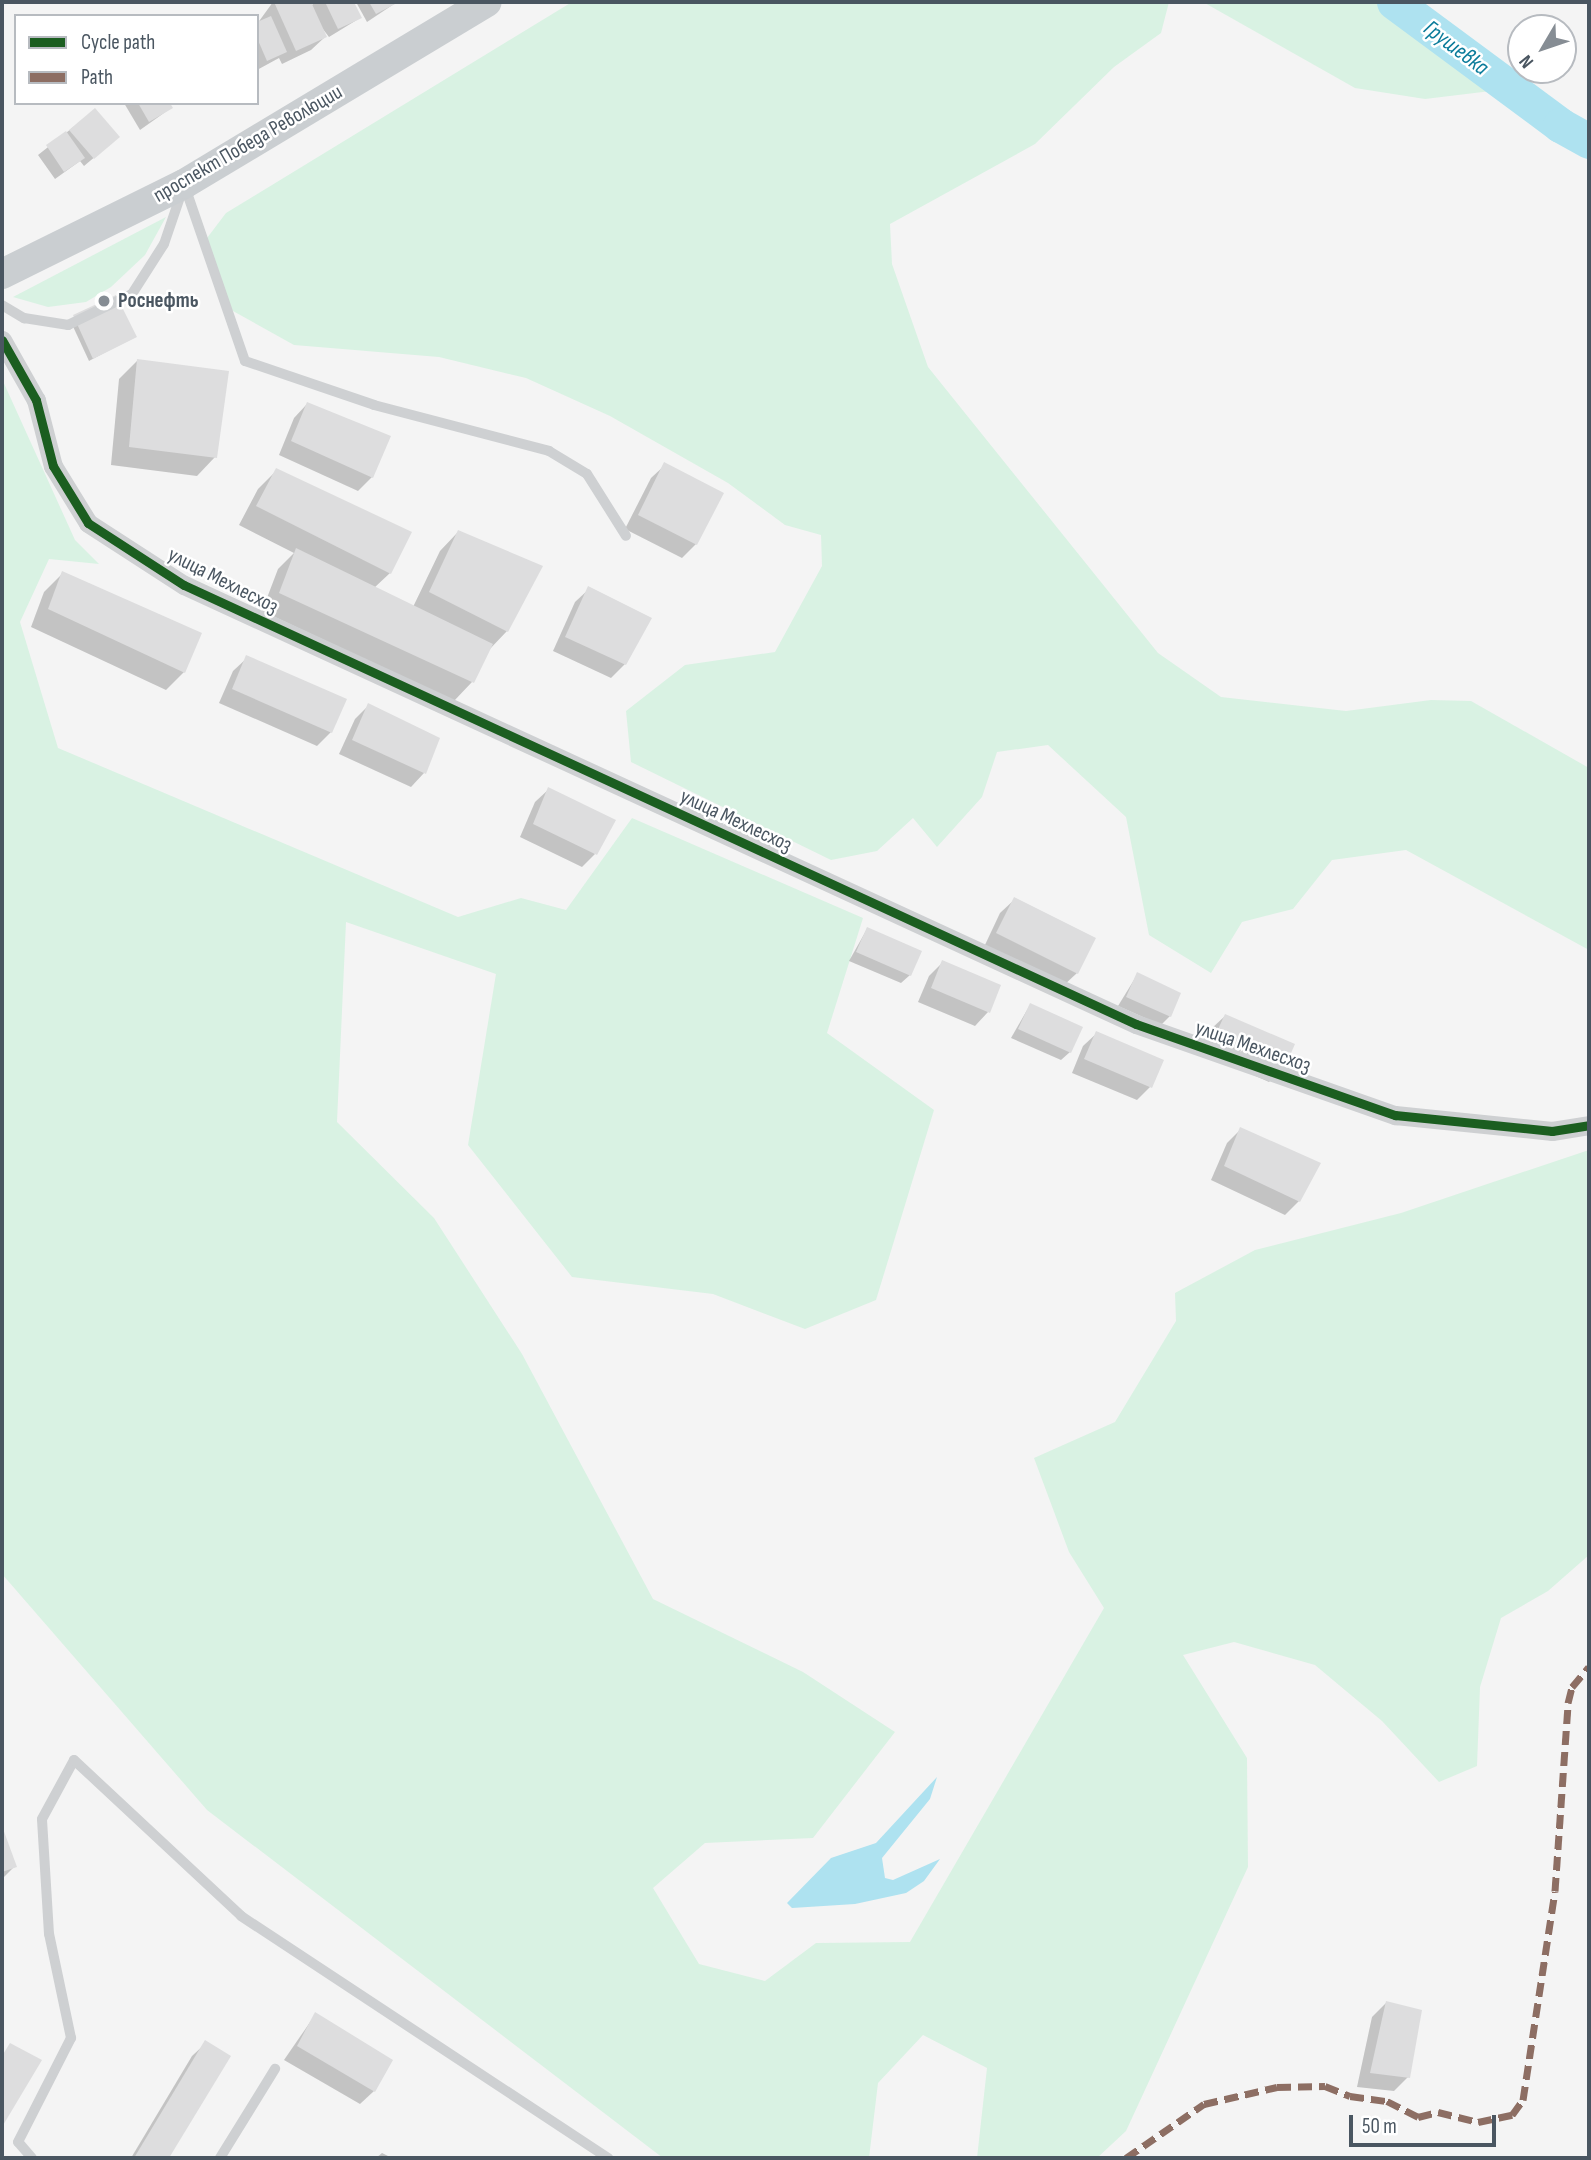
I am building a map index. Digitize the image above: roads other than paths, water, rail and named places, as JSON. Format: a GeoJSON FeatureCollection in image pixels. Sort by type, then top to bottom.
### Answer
{"type":"FeatureCollection","features":[{"type":"Feature","properties":{"kind":"main road","name":"проспект Победа Революции"},"geometry":{"type":"LineString","coordinates":[[2,274],[184,184],[487,2]]}},
{"type":"Feature","properties":{"kind":"street","name":"улица Мехлесхоз"},"geometry":{"type":"LineString","coordinates":[[2,340],[36,400],[53,466],[88,523],[184,586],[1136,1024],[1395,1115],[1552,1131],[1589,1125]]}},
{"type":"Feature","properties":{"kind":"lane"},"geometry":{"type":"LineString","coordinates":[[2,305],[24,318],[68,326],[132,294],[164,244],[184,184]]}},
{"type":"Feature","properties":{"kind":"lane"},"geometry":{"type":"LineString","coordinates":[[184,184],[245,361],[374,405],[549,451],[587,474],[626,536]]}},
{"type":"Feature","properties":{"kind":"lane"},"geometry":{"type":"LineString","coordinates":[[32,2158],[18,2141],[71,2038],[49,1934],[42,1819],[74,1760],[241,1916],[608,2158]]}},
{"type":"Feature","properties":{"kind":"lane"},"geometry":{"type":"LineString","coordinates":[[220,2158],[275,2069]]}},
{"type":"Feature","properties":{"kind":"water"},"geometry":{"type":"Polygon","coordinates":[[[937,1777],[930,1799],[882,1858],[885,1878],[893,1880],[940,1859],[924,1881],[906,1893],[855,1904],[792,1908],[787,1903],[831,1858],[876,1843],[937,1777]]]}},
{"type":"Feature","properties":{"kind":"waterway","name":"Грушевка"},"geometry":{"type":"LineString","coordinates":[[1394,2],[1560,125],[1589,141]]}},
{"type":"Feature","properties":{"kind":"place","name":"Роснефть"},"geometry":{"type":"Point","coordinates":[104,301]}}]}
